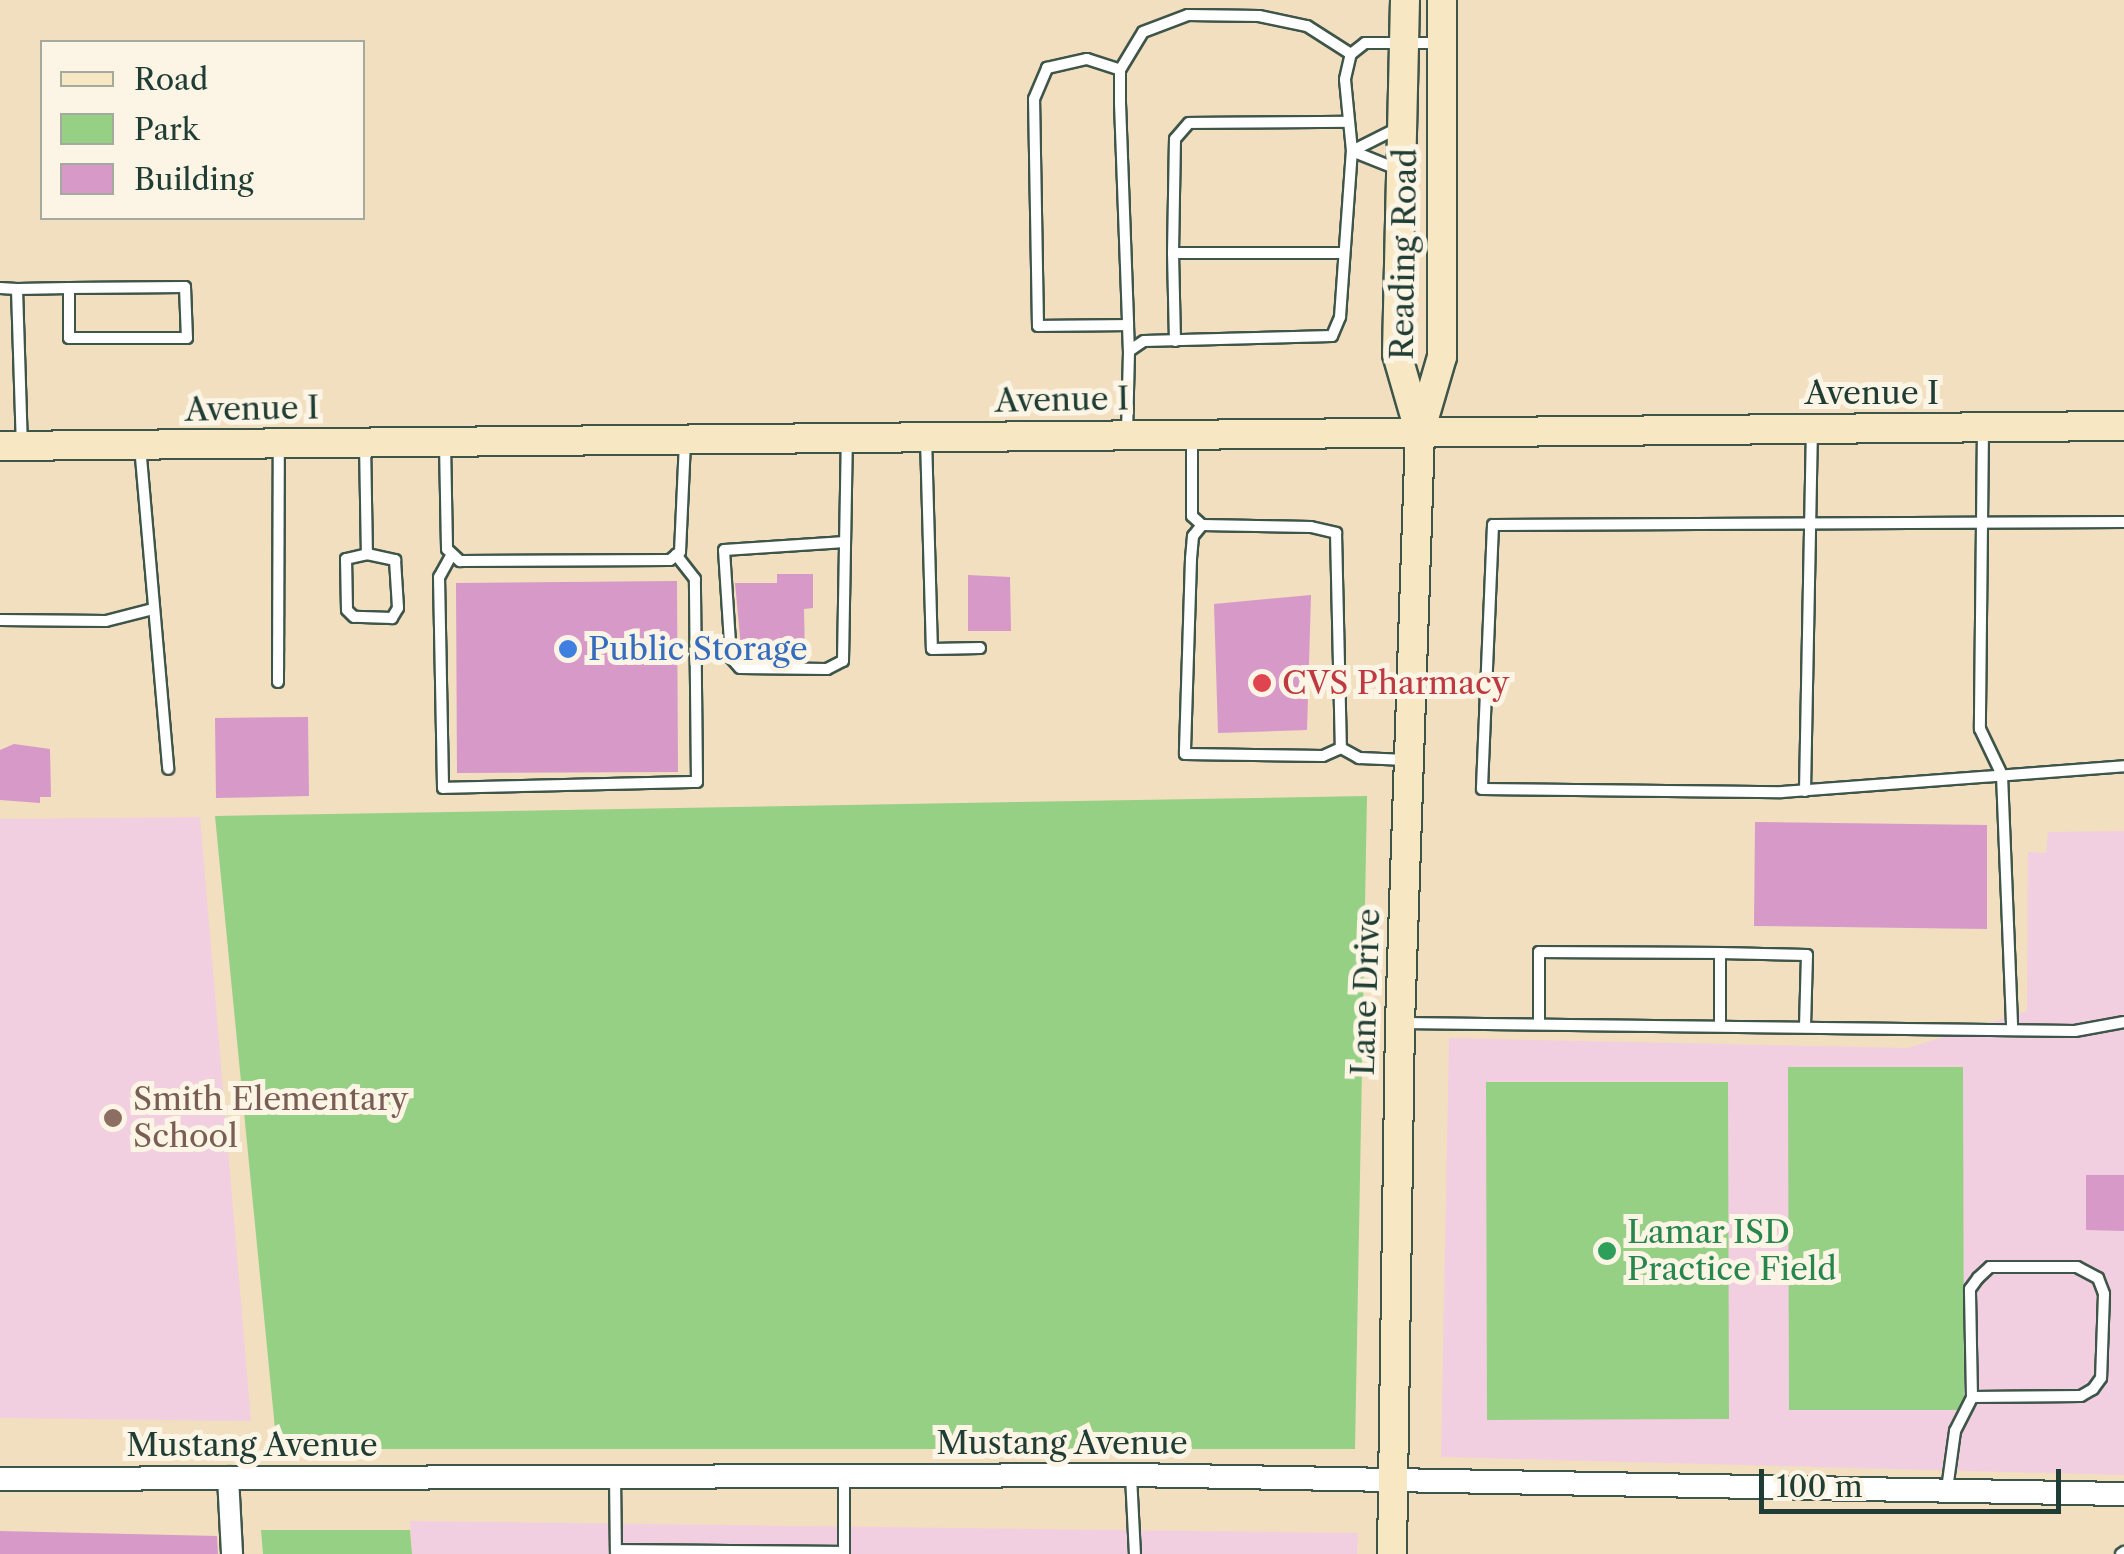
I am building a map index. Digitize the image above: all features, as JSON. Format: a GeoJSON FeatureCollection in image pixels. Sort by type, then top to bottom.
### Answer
{"type":"FeatureCollection","features":[{"type":"Feature","properties":{"kind":"main road","name":"Reading Road"},"geometry":{"type":"LineString","coordinates":[[1405,0],[1396,354],[1420,432]]}},
{"type":"Feature","properties":{"kind":"main road","name":"Reading Road"},"geometry":{"type":"LineString","coordinates":[[1420,432],[1442,358],[1442,0]]}},
{"type":"Feature","properties":{"kind":"main road","name":"Avenue I"},"geometry":{"type":"LineString","coordinates":[[11,446],[2124,426]]}},
{"type":"Feature","properties":{"kind":"main road","name":"Lane Drive"},"geometry":{"type":"LineString","coordinates":[[1392,1554],[1400,1023],[1420,432]]}},
{"type":"Feature","properties":{"kind":"street","name":"Mustang Avenue"},"geometry":{"type":"LineString","coordinates":[[0,1480],[1132,1475],[2124,1494]]}},
{"type":"Feature","properties":{"kind":"street"},"geometry":{"type":"LineString","coordinates":[[228,1477],[232,1554]]}},
{"type":"Feature","properties":{"kind":"lane"},"geometry":{"type":"LineString","coordinates":[[1127,435],[1129,351],[1120,70],[1143,32],[1188,15],[1259,16],[1306,26],[1351,54]]}},
{"type":"Feature","properties":{"kind":"lane"},"geometry":{"type":"LineString","coordinates":[[1129,351],[1144,342],[1332,336],[1344,253],[1352,151],[1344,79],[1351,54],[1364,42],[1442,42]]}},
{"type":"Feature","properties":{"kind":"lane"},"geometry":{"type":"LineString","coordinates":[[1120,70],[1087,59],[1047,68],[1034,99],[1038,326],[1128,324]]}},
{"type":"Feature","properties":{"kind":"lane"},"geometry":{"type":"LineString","coordinates":[[1175,341],[1175,138],[1189,123],[1349,122]]}},
{"type":"Feature","properties":{"kind":"lane"},"geometry":{"type":"LineString","coordinates":[[1352,151],[1402,125]]}},
{"type":"Feature","properties":{"kind":"lane"},"geometry":{"type":"LineString","coordinates":[[1352,151],[1401,171]]}},
{"type":"Feature","properties":{"kind":"lane"},"geometry":{"type":"LineString","coordinates":[[1173,253],[1344,253]]}},
{"type":"Feature","properties":{"kind":"lane"},"geometry":{"type":"LineString","coordinates":[[0,288],[185,286],[186,338],[69,338],[69,288]]}},
{"type":"Feature","properties":{"kind":"lane"},"geometry":{"type":"LineString","coordinates":[[11,446],[17,289]]}},
{"type":"Feature","properties":{"kind":"lane"},"geometry":{"type":"LineString","coordinates":[[1983,427],[1980,730],[2002,775],[2012,1028]]}},
{"type":"Feature","properties":{"kind":"lane"},"geometry":{"type":"LineString","coordinates":[[1805,791],[1812,428]]}},
{"type":"Feature","properties":{"kind":"lane"},"geometry":{"type":"LineString","coordinates":[[1192,434],[1192,516],[1202,525],[1336,533],[1341,748]]}},
{"type":"Feature","properties":{"kind":"lane"},"geometry":{"type":"LineString","coordinates":[[926,436],[932,649],[980,648]]}},
{"type":"Feature","properties":{"kind":"lane"},"geometry":{"type":"LineString","coordinates":[[845,542],[724,550],[731,658],[740,668],[827,669],[843,661],[845,542],[846,438]]}},
{"type":"Feature","properties":{"kind":"lane"},"geometry":{"type":"LineString","coordinates":[[445,442],[452,554],[439,577],[443,788],[697,782],[694,580],[676,555],[686,439]]}},
{"type":"Feature","properties":{"kind":"lane"},"geometry":{"type":"LineString","coordinates":[[366,442],[367,554]]}},
{"type":"Feature","properties":{"kind":"lane"},"geometry":{"type":"LineString","coordinates":[[278,682],[279,443]]}},
{"type":"Feature","properties":{"kind":"lane"},"geometry":{"type":"LineString","coordinates":[[140,445],[168,769]]}},
{"type":"Feature","properties":{"kind":"lane"},"geometry":{"type":"LineString","coordinates":[[2124,522],[1493,525],[1482,790],[1805,791],[2124,766]]}},
{"type":"Feature","properties":{"kind":"lane"},"geometry":{"type":"LineString","coordinates":[[1202,525],[1194,536],[1191,559],[1185,754],[1323,756],[1341,748]]}},
{"type":"Feature","properties":{"kind":"lane"},"geometry":{"type":"LineString","coordinates":[[367,554],[395,560],[398,608],[392,618],[354,616],[347,610],[346,559],[367,554]]}},
{"type":"Feature","properties":{"kind":"lane"},"geometry":{"type":"LineString","coordinates":[[452,554],[460,561],[676,555]]}},
{"type":"Feature","properties":{"kind":"lane"},"geometry":{"type":"LineString","coordinates":[[0,620],[106,620],[153,609]]}},
{"type":"Feature","properties":{"kind":"lane"},"geometry":{"type":"LineString","coordinates":[[1341,748],[1359,758],[1408,760]]}},
{"type":"Feature","properties":{"kind":"lane"},"geometry":{"type":"LineString","coordinates":[[1540,1024],[1540,952],[1720,953],[1807,955],[1805,1026]]}},
{"type":"Feature","properties":{"kind":"lane"},"geometry":{"type":"LineString","coordinates":[[1720,953],[1720,1026]]}},
{"type":"Feature","properties":{"kind":"lane"},"geometry":{"type":"LineString","coordinates":[[1400,1023],[2074,1031],[2124,1022]]}},
{"type":"Feature","properties":{"kind":"lane"},"geometry":{"type":"LineString","coordinates":[[1947,1489],[1955,1431],[1972,1397],[1970,1289],[1990,1267],[2077,1267],[2098,1278],[2104,1294],[2101,1378],[2093,1389],[2080,1396],[1972,1397]]}},
{"type":"Feature","properties":{"kind":"lane"},"geometry":{"type":"LineString","coordinates":[[1132,1475],[1135,1554]]}},
{"type":"Feature","properties":{"kind":"lane"},"geometry":{"type":"LineString","coordinates":[[615,1476],[616,1552],[844,1553],[844,1476]]}},
{"type":"Feature","properties":{"kind":"shaded area","name":"Smith Elementary School"},"geometry":{"type":"Polygon","coordinates":[[[200,817],[251,1421],[0,1418],[0,819],[200,817]]]}},
{"type":"Feature","properties":{"kind":"shaded area"},"geometry":{"type":"Polygon","coordinates":[[[2124,831],[2124,1475],[1441,1457],[1449,1038],[1908,1048],[2027,1011],[2028,852],[2046,853],[2048,832],[2124,831]]]}},
{"type":"Feature","properties":{"kind":"shaded area"},"geometry":{"type":"Polygon","coordinates":[[[410,1521],[1358,1533],[1357,1554],[412,1554],[410,1521]]]}},
{"type":"Feature","properties":{"kind":"green space"},"geometry":{"type":"Polygon","coordinates":[[[1367,796],[1355,1449],[277,1449],[215,816],[1367,796]]]}},
{"type":"Feature","properties":{"kind":"green space","name":"Lamar ISD Practice Field"},"geometry":{"type":"Polygon","coordinates":[[[1788,1067],[1963,1067],[1964,1410],[1789,1410],[1788,1067]]]}},
{"type":"Feature","properties":{"kind":"green space","name":"Lamar ISD Practice Field"},"geometry":{"type":"Polygon","coordinates":[[[1486,1082],[1728,1082],[1729,1419],[1487,1420],[1486,1082]]]}},
{"type":"Feature","properties":{"kind":"green space"},"geometry":{"type":"Polygon","coordinates":[[[261,1530],[410,1530],[412,1554],[263,1554],[261,1530]]]}},
{"type":"Feature","properties":{"kind":"building"},"geometry":{"type":"Polygon","coordinates":[[[777,574],[813,574],[813,608],[804,609],[805,656],[742,658],[735,583],[777,583],[777,574]]]}},
{"type":"Feature","properties":{"kind":"building"},"geometry":{"type":"Polygon","coordinates":[[[968,575],[1010,577],[1011,631],[968,631],[968,575]]]}},
{"type":"Feature","properties":{"kind":"building"},"geometry":{"type":"Polygon","coordinates":[[[677,581],[678,772],[457,773],[456,583],[677,581]]]}},
{"type":"Feature","properties":{"kind":"building","name":"CVS Pharmacy"},"geometry":{"type":"Polygon","coordinates":[[[1311,595],[1307,730],[1218,733],[1214,604],[1311,595]]]}},
{"type":"Feature","properties":{"kind":"building"},"geometry":{"type":"Polygon","coordinates":[[[308,717],[309,796],[216,798],[215,718],[308,717]]]}},
{"type":"Feature","properties":{"kind":"building"},"geometry":{"type":"Polygon","coordinates":[[[14,744],[50,749],[51,797],[40,797],[40,803],[0,800],[0,750],[14,744]]]}},
{"type":"Feature","properties":{"kind":"building"},"geometry":{"type":"Polygon","coordinates":[[[1755,822],[1987,825],[1987,929],[1754,926],[1755,822]]]}},
{"type":"Feature","properties":{"kind":"building"},"geometry":{"type":"Polygon","coordinates":[[[2086,1175],[2124,1175],[2124,1231],[2086,1230],[2086,1175]]]}},
{"type":"Feature","properties":{"kind":"building"},"geometry":{"type":"Polygon","coordinates":[[[0,1531],[217,1536],[218,1554],[0,1554],[0,1531]]]}},
{"type":"Feature","properties":{"kind":"place","name":"Public Storage"},"geometry":{"type":"Point","coordinates":[568,649]}},
{"type":"Feature","properties":{"kind":"place","name":"CVS Pharmacy"},"geometry":{"type":"Point","coordinates":[1262,683]}},
{"type":"Feature","properties":{"kind":"place","name":"Smith Elementary School"},"geometry":{"type":"Point","coordinates":[113,1118]}},
{"type":"Feature","properties":{"kind":"place","name":"Lamar ISD Practice Field"},"geometry":{"type":"Point","coordinates":[1607,1251]}}]}
